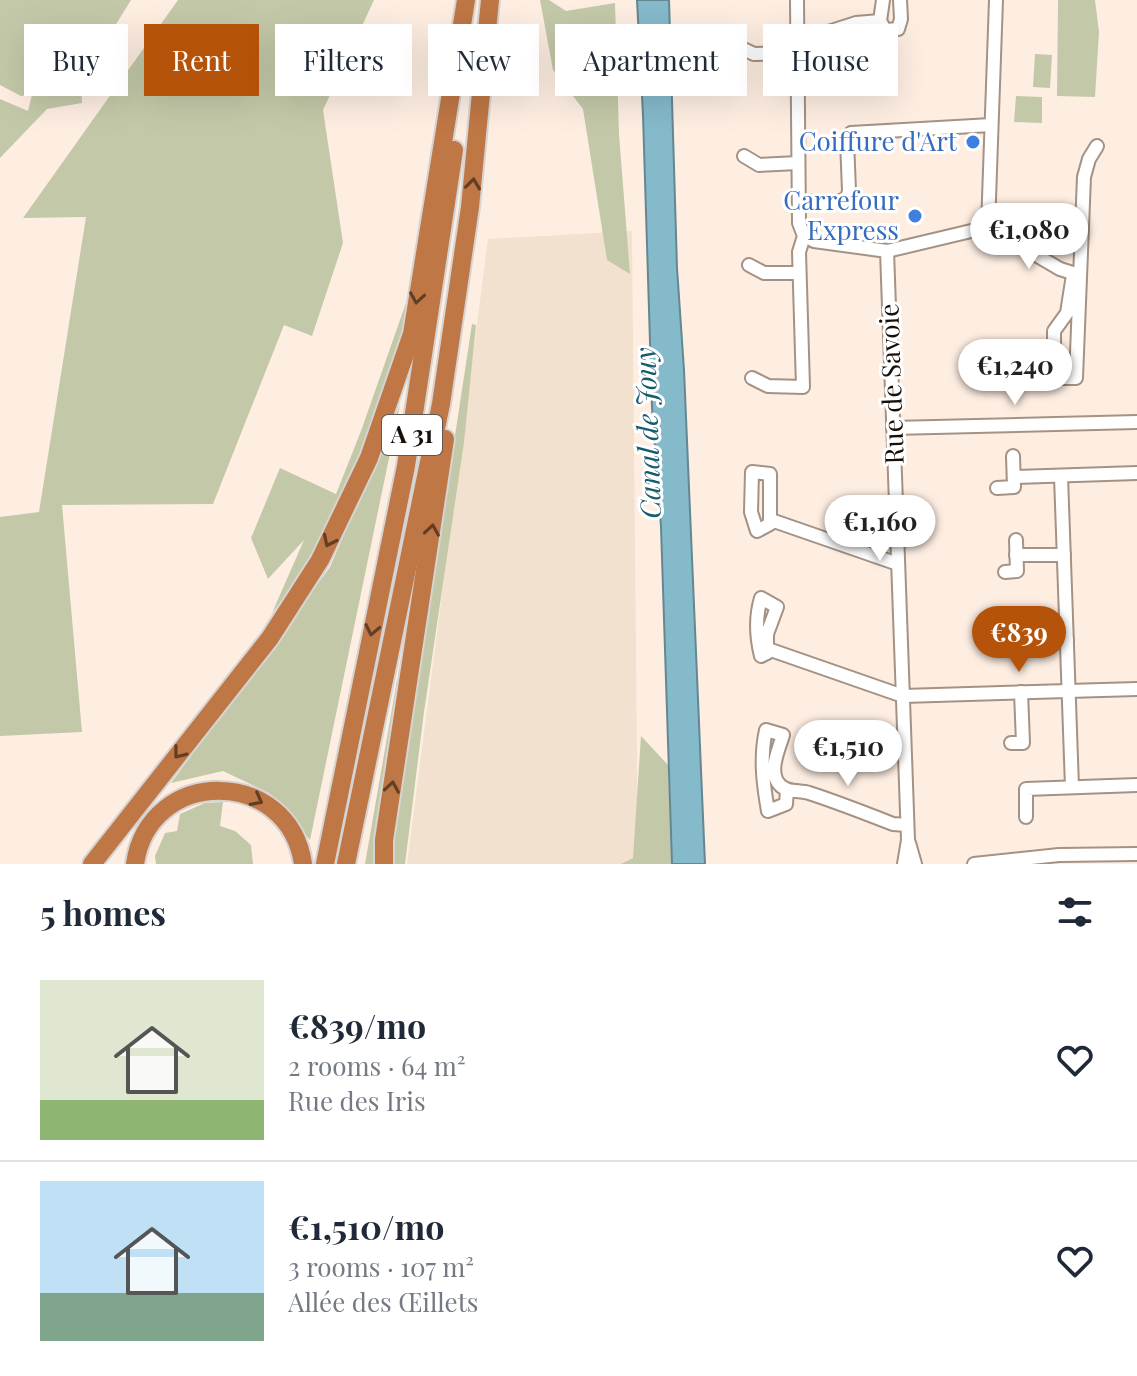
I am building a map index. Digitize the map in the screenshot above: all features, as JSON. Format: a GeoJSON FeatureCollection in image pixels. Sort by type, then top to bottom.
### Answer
{"type":"FeatureCollection","features":[{"type":"Feature","properties":{"kind":"highway"},"geometry":{"type":"LineString","coordinates":[[92,864],[270,638],[320,560],[369,458],[412,334],[466,0]]}},
{"type":"Feature","properties":{"kind":"highway","name":"A 31"},"geometry":{"type":"LineString","coordinates":[[325,864],[406,466],[428,336],[455,140],[466,0]]}},
{"type":"Feature","properties":{"kind":"highway","name":"A 31"},"geometry":{"type":"LineString","coordinates":[[346,864],[448,358],[475,168],[490,0]]}},
{"type":"Feature","properties":{"kind":"highway"},"geometry":{"type":"LineString","coordinates":[[384,864],[384,840],[452,394],[448,358]]}},
{"type":"Feature","properties":{"kind":"highway"},"geometry":{"type":"LineString","coordinates":[[135,864],[143,836],[170,806],[199,792],[222,790],[244,793],[262,801],[277,813],[293,832],[303,864]]}},
{"type":"Feature","properties":{"kind":"street"},"geometry":{"type":"LineString","coordinates":[[797,0],[798,24]]}},
{"type":"Feature","properties":{"kind":"street"},"geometry":{"type":"LineString","coordinates":[[883,0],[880,21],[885,30],[898,29],[900,0]]}},
{"type":"Feature","properties":{"kind":"street"},"geometry":{"type":"LineString","coordinates":[[988,227],[996,0]]}},
{"type":"Feature","properties":{"kind":"street"},"geometry":{"type":"LineString","coordinates":[[854,24],[880,21]]}},
{"type":"Feature","properties":{"kind":"street"},"geometry":{"type":"LineString","coordinates":[[798,96],[799,223],[804,236],[814,241],[887,251],[988,227],[1076,275]]}},
{"type":"Feature","properties":{"kind":"street"},"geometry":{"type":"LineString","coordinates":[[799,202],[840,201],[847,198],[847,140],[851,133],[991,125]]}},
{"type":"Feature","properties":{"kind":"street"},"geometry":{"type":"LineString","coordinates":[[1073,312],[1054,331],[1054,378],[1076,378],[1073,312],[1084,177],[1097,146]]}},
{"type":"Feature","properties":{"kind":"street"},"geometry":{"type":"LineString","coordinates":[[744,156],[759,165],[798,163]]}},
{"type":"Feature","properties":{"kind":"street"},"geometry":{"type":"LineString","coordinates":[[752,378],[768,386],[803,387],[799,273],[800,246],[804,236]]}},
{"type":"Feature","properties":{"kind":"street","name":"Rue de Savoie"},"geometry":{"type":"LineString","coordinates":[[887,251],[908,840],[905,864]]}},
{"type":"Feature","properties":{"kind":"street"},"geometry":{"type":"LineString","coordinates":[[749,265],[764,273],[799,273]]}},
{"type":"Feature","properties":{"kind":"street"},"geometry":{"type":"LineString","coordinates":[[893,428],[1137,422]]}},
{"type":"Feature","properties":{"kind":"street"},"geometry":{"type":"LineString","coordinates":[[997,488],[1014,487],[1013,456]]}},
{"type":"Feature","properties":{"kind":"street"},"geometry":{"type":"LineString","coordinates":[[752,472],[770,474],[770,513],[770,524],[757,531],[751,512],[752,472]]}},
{"type":"Feature","properties":{"kind":"street"},"geometry":{"type":"LineString","coordinates":[[1014,477],[1137,473]]}},
{"type":"Feature","properties":{"kind":"street"},"geometry":{"type":"LineString","coordinates":[[1061,476],[1072,787]]}},
{"type":"Feature","properties":{"kind":"street"},"geometry":{"type":"LineString","coordinates":[[751,503],[898,564]]}},
{"type":"Feature","properties":{"kind":"street"},"geometry":{"type":"LineString","coordinates":[[1005,572],[1017,571],[1016,540]]}},
{"type":"Feature","properties":{"kind":"street"},"geometry":{"type":"LineString","coordinates":[[1016,555],[1064,555]]}},
{"type":"Feature","properties":{"kind":"street"},"geometry":{"type":"LineString","coordinates":[[1019,628],[1019,642],[1067,640]]}},
{"type":"Feature","properties":{"kind":"street"},"geometry":{"type":"LineString","coordinates":[[768,649],[903,696],[1137,689]]}},
{"type":"Feature","properties":{"kind":"street"},"geometry":{"type":"LineString","coordinates":[[1011,743],[1023,743],[1021,692]]}},
{"type":"Feature","properties":{"kind":"street"},"geometry":{"type":"LineString","coordinates":[[787,790],[786,804],[768,811],[769,774],[787,790],[804,791],[893,824],[907,825]]}},
{"type":"Feature","properties":{"kind":"street"},"geometry":{"type":"LineString","coordinates":[[1026,817],[1026,789],[1137,785]]}},
{"type":"Feature","properties":{"kind":"street","name":"Rue de Savoie"},"geometry":{"type":"LineString","coordinates":[[908,840],[915,864]]}},
{"type":"Feature","properties":{"kind":"street"},"geometry":{"type":"LineString","coordinates":[[974,864],[1102,859],[1137,854]]}},
{"type":"Feature","properties":{"kind":"street"},"geometry":{"type":"LineString","coordinates":[[905,864],[915,864]]}},
{"type":"Feature","properties":{"kind":"shaded area"},"geometry":{"type":"Polygon","coordinates":[[[632,231],[638,864],[407,864],[488,239],[632,231]]]}},
{"type":"Feature","properties":{"kind":"green space"},"geometry":{"type":"Polygon","coordinates":[[[0,0],[131,0],[116,24],[24,24],[24,96],[0,85],[0,0]]]}},
{"type":"Feature","properties":{"kind":"green space"},"geometry":{"type":"Polygon","coordinates":[[[178,0],[374,0],[363,24],[275,24],[275,96],[329,96],[323,110],[343,243],[312,336],[284,325],[213,504],[62,505],[82,732],[0,736],[0,517],[39,512],[86,217],[23,218],[110,96],[128,96],[128,70],[144,48],[144,96],[259,96],[259,24],[161,24],[178,0]]]}},
{"type":"Feature","properties":{"kind":"green space"},"geometry":{"type":"Polygon","coordinates":[[[540,0],[549,0],[566,11],[615,3],[616,24],[555,24],[555,73],[540,0]]]}},
{"type":"Feature","properties":{"kind":"green space"},"geometry":{"type":"Polygon","coordinates":[[[1058,0],[1095,0],[1099,32],[1095,97],[1057,96],[1058,0]]]}},
{"type":"Feature","properties":{"kind":"green space"},"geometry":{"type":"Polygon","coordinates":[[[1035,54],[1052,55],[1050,88],[1033,87],[1035,54]]]}},
{"type":"Feature","properties":{"kind":"green space"},"geometry":{"type":"Polygon","coordinates":[[[32,96],[82,96],[82,103],[47,109],[0,158],[0,99],[28,111],[32,96]]]}},
{"type":"Feature","properties":{"kind":"green space"},"geometry":{"type":"Polygon","coordinates":[[[573,96],[618,96],[630,274],[607,260],[583,109],[573,96]]]}},
{"type":"Feature","properties":{"kind":"green space"},"geometry":{"type":"Polygon","coordinates":[[[1016,96],[1042,97],[1042,123],[1014,122],[1016,96]]]}},
{"type":"Feature","properties":{"kind":"green space"},"geometry":{"type":"Polygon","coordinates":[[[413,283],[402,342],[367,450],[314,558],[272,613],[304,540],[268,579],[251,538],[280,468],[336,494],[413,283]]]}},
{"type":"Feature","properties":{"kind":"green space"},"geometry":{"type":"Polygon","coordinates":[[[472,324],[476,325],[464,442],[405,864],[392,864],[395,830],[472,324]]]}},
{"type":"Feature","properties":{"kind":"green space"},"geometry":{"type":"Polygon","coordinates":[[[400,405],[310,840],[269,793],[223,771],[171,783],[330,567],[400,405]]]}},
{"type":"Feature","properties":{"kind":"green space"},"geometry":{"type":"Polygon","coordinates":[[[397,680],[400,682],[374,847],[374,864],[365,864],[397,680]]]}},
{"type":"Feature","properties":{"kind":"green space"},"geometry":{"type":"Polygon","coordinates":[[[641,736],[668,765],[672,864],[621,864],[633,858],[641,736]]]}},
{"type":"Feature","properties":{"kind":"green space"},"geometry":{"type":"Polygon","coordinates":[[[223,802],[220,826],[235,831],[251,845],[253,864],[156,864],[155,856],[165,833],[177,831],[180,814],[205,803],[223,802]]]}},
{"type":"Feature","properties":{"kind":"water"},"geometry":{"type":"Polygon","coordinates":[[[637,0],[669,0],[670,24],[638,24],[637,0]]]}},
{"type":"Feature","properties":{"kind":"water"},"geometry":{"type":"Polygon","coordinates":[[[642,96],[672,96],[705,864],[672,864],[642,96]]]}},
{"type":"Feature","properties":{"kind":"place","name":"Coiffure d'Art"},"geometry":{"type":"Point","coordinates":[973,142]}},
{"type":"Feature","properties":{"kind":"place","name":"Carrefour Express"},"geometry":{"type":"Point","coordinates":[915,216]}},
{"type":"Feature","properties":{"kind":"water label","name":"Canal de Jouy"},"geometry":{"type":"Point","coordinates":[648,433]}}]}
